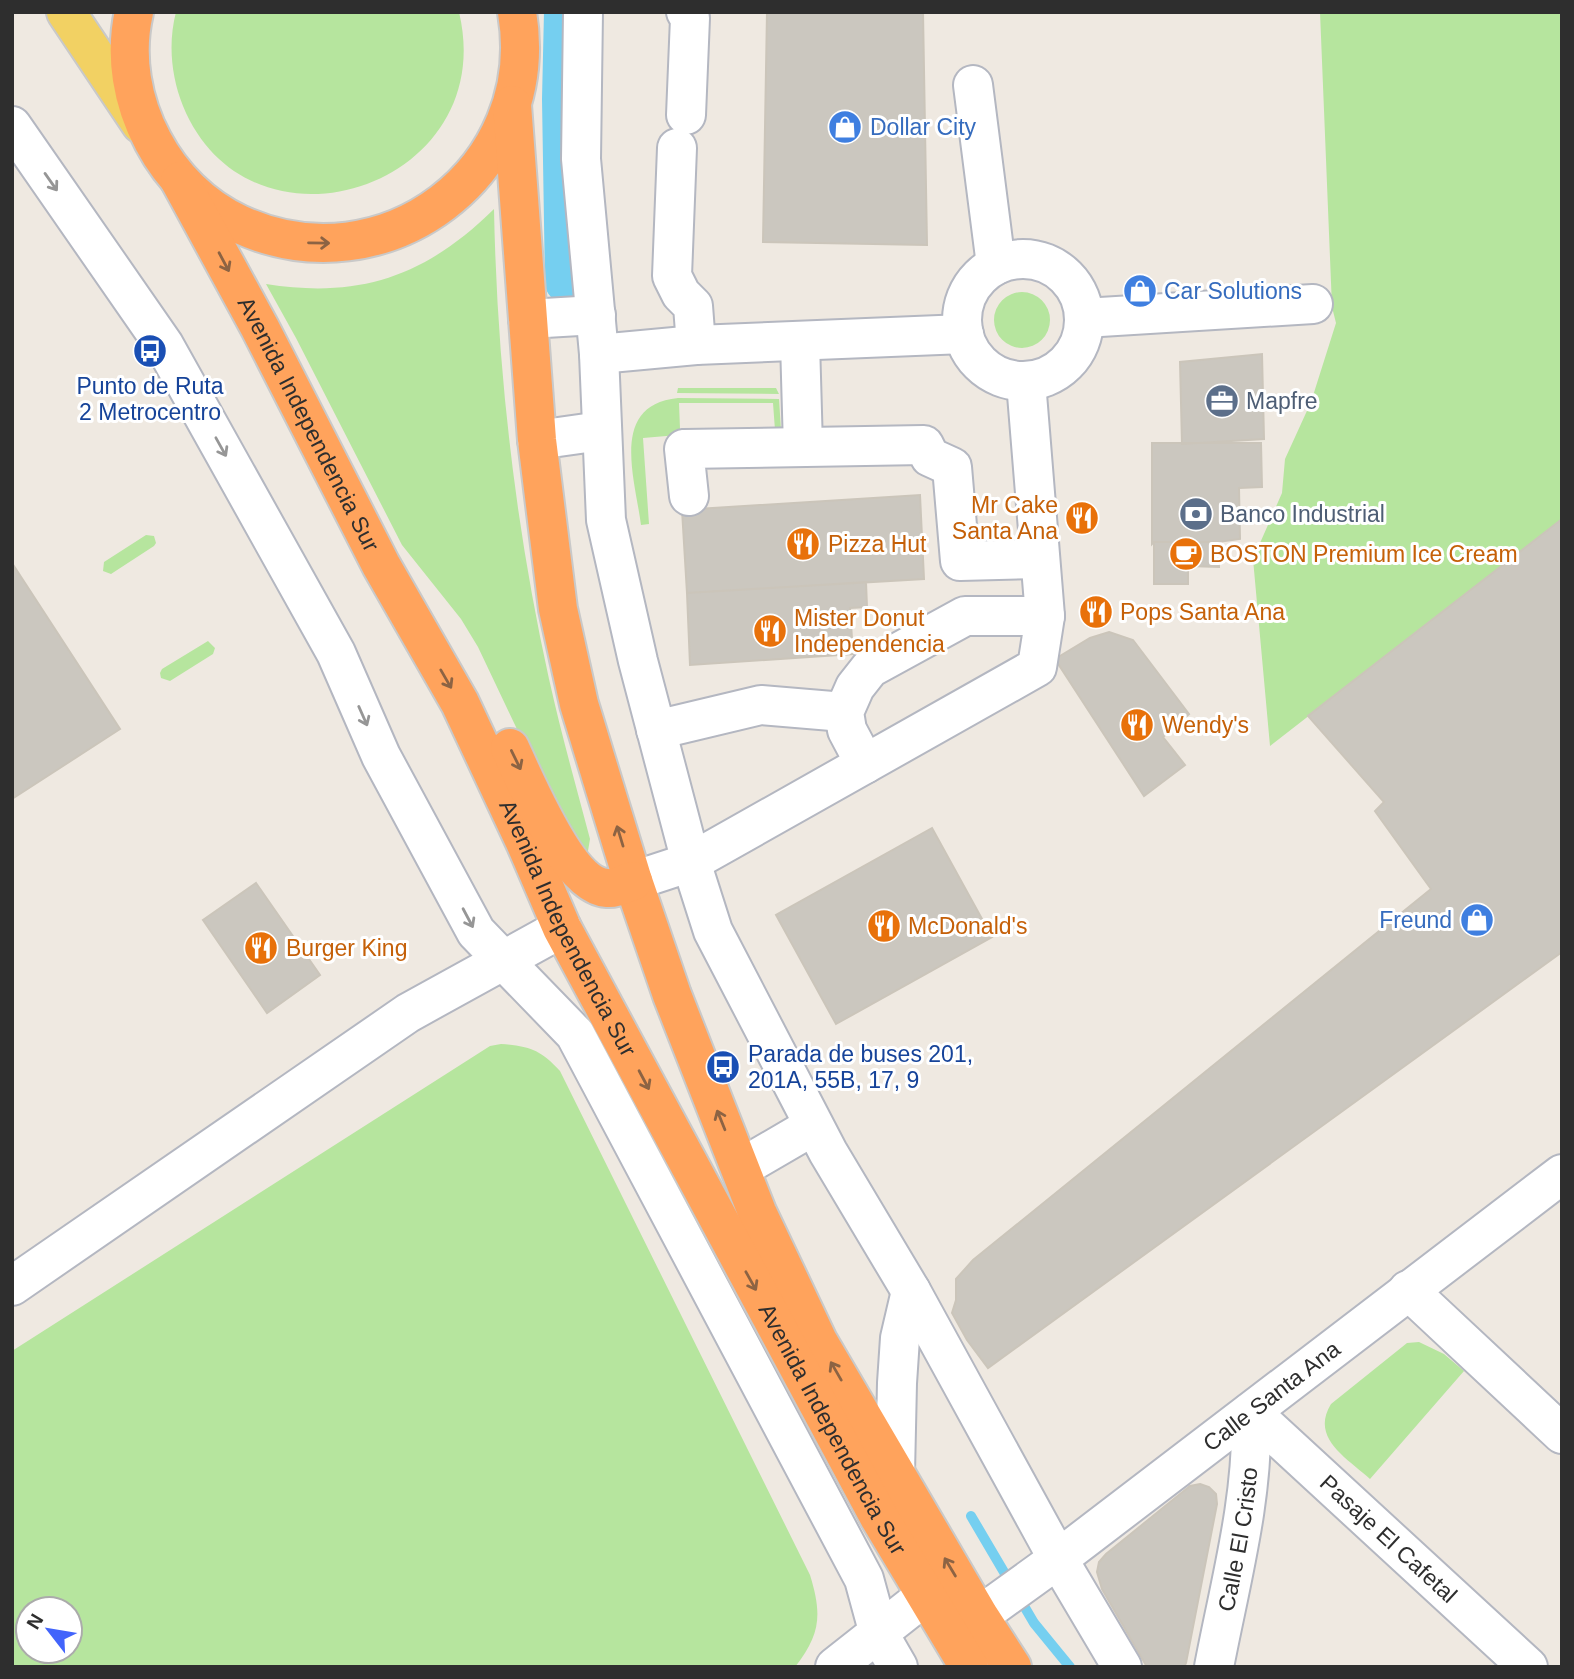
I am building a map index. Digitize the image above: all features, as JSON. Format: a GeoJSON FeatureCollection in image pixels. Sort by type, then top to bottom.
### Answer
{"type":"FeatureCollection","features":[{"type":"Feature","properties":{"kind":"highway"},"geometry":{"type":"LineString","coordinates":[[134,12],[130,59],[134,92],[144,124],[170,167],[203,202],[229,220],[268,236],[320,244],[352,242],[412,224],[463,186],[500,135],[512,105],[518,74],[520,23]]}},
{"type":"Feature","properties":{"kind":"highway","name":"Avenida Independencia Sur"},"geometry":{"type":"LineString","coordinates":[[512,105],[537,440],[561,623],[579,704],[633,881],[677,1006],[757,1212],[818,1341],[979,1616],[1012,1667]]}},
{"type":"Feature","properties":{"kind":"highway","name":"Avenida Independencia Sur"},"geometry":{"type":"LineString","coordinates":[[170,167],[260,328],[381,565],[460,703],[562,928],[873,1506],[970,1667]]}},
{"type":"Feature","properties":{"kind":"highway"},"geometry":{"type":"LineString","coordinates":[[381,565],[460,651],[555,840],[573,866],[582,876],[608,889],[633,881]]}},
{"type":"Feature","properties":{"kind":"main road","name":"Avenida Independencia Sur"},"geometry":{"type":"LineString","coordinates":[[66,12],[170,167]]}},
{"type":"Feature","properties":{"kind":"street"},"geometry":{"type":"LineString","coordinates":[[583,12],[581,159],[599,354],[606,520],[656,730],[691,862],[713,931],[813,1126],[911,1291],[1058,1559],[1122,1667]]}},
{"type":"Feature","properties":{"kind":"street"},"geometry":{"type":"LineString","coordinates":[[686,12],[690,18],[672,276],[681,294],[693,306],[696,345]]}},
{"type":"Feature","properties":{"kind":"street"},"geometry":{"type":"LineString","coordinates":[[973,85],[996,265]]}},
{"type":"Feature","properties":{"kind":"street"},"geometry":{"type":"LineString","coordinates":[[12,126],[164,345],[336,653],[381,756],[475,933],[575,1034],[864,1579],[879,1634],[898,1667]]}},
{"type":"Feature","properties":{"kind":"street"},"geometry":{"type":"LineString","coordinates":[[1015,259],[1035,260],[1054,267],[1069,280],[1079,299],[1084,318],[1081,339],[1072,357],[1057,371],[1026,382],[999,377],[983,366],[971,352],[964,334],[962,314],[968,295],[979,278],[996,265],[1015,259]]}},
{"type":"Feature","properties":{"kind":"street"},"geometry":{"type":"LineString","coordinates":[[1084,318],[1312,304]]}},
{"type":"Feature","properties":{"kind":"street"},"geometry":{"type":"LineString","coordinates":[[528,319],[596,314]]}},
{"type":"Feature","properties":{"kind":"street"},"geometry":{"type":"LineString","coordinates":[[599,354],[696,345],[964,334]]}},
{"type":"Feature","properties":{"kind":"street"},"geometry":{"type":"LineString","coordinates":[[800,342],[803,447]]}},
{"type":"Feature","properties":{"kind":"street"},"geometry":{"type":"LineString","coordinates":[[633,881],[691,862],[1037,667],[1045,616],[1026,382]]}},
{"type":"Feature","properties":{"kind":"street"},"geometry":{"type":"LineString","coordinates":[[537,440],[601,431]]}},
{"type":"Feature","properties":{"kind":"street"},"geometry":{"type":"LineString","coordinates":[[689,496],[684,449],[924,445],[930,457],[952,467],[960,561],[1039,559]]}},
{"type":"Feature","properties":{"kind":"street"},"geometry":{"type":"LineString","coordinates":[[865,764],[848,730],[844,712],[855,687],[870,668],[965,616],[1045,616]]}},
{"type":"Feature","properties":{"kind":"street"},"geometry":{"type":"LineString","coordinates":[[656,730],[761,705],[844,712]]}},
{"type":"Feature","properties":{"kind":"street"},"geometry":{"type":"LineString","coordinates":[[12,1286],[408,1013],[562,928]]}},
{"type":"Feature","properties":{"kind":"street"},"geometry":{"type":"LineString","coordinates":[[741,1168],[813,1126]]}},
{"type":"Feature","properties":{"kind":"street","name":"Calle Santa Ana"},"geometry":{"type":"LineString","coordinates":[[979,1616],[1058,1559],[1562,1174]]}},
{"type":"Feature","properties":{"kind":"street"},"geometry":{"type":"LineString","coordinates":[[1408,1290],[1558,1424]]}},
{"type":"Feature","properties":{"kind":"street"},"geometry":{"type":"LineString","coordinates":[[895,1473],[900,1338],[911,1291]]}},
{"type":"Feature","properties":{"kind":"street","name":"Calle El Cristo"},"geometry":{"type":"LineString","coordinates":[[1214,1667],[1247,1494],[1252,1453],[1251,1412]]}},
{"type":"Feature","properties":{"kind":"street","name":"Pasaje El Cafetal"},"geometry":{"type":"LineString","coordinates":[[1251,1412],[1528,1667]]}},
{"type":"Feature","properties":{"kind":"street"},"geometry":{"type":"LineString","coordinates":[[835,1667],[925,1596]]}},
{"type":"Feature","properties":{"kind":"green space"},"geometry":{"type":"Polygon","coordinates":[[[176,12],[459,12],[462,73],[443,123],[408,162],[362,186],[311,194],[260,185],[216,156],[183,106],[172,59],[176,12]]]}},
{"type":"Feature","properties":{"kind":"green space"},"geometry":{"type":"Polygon","coordinates":[[[1320,12],[1562,12],[1562,519],[1270,746],[1253,559],[1282,493],[1285,459],[1311,402],[1336,323],[1332,307],[1320,12]]]}},
{"type":"Feature","properties":{"kind":"green space"},"geometry":{"type":"Polygon","coordinates":[[[494,209],[499,327],[517,504],[549,679],[590,839],[588,851],[584,851],[563,826],[478,647],[461,619],[402,545],[266,284],[332,288],[362,285],[390,277],[443,251],[494,209]]]}},
{"type":"Feature","properties":{"kind":"green space"},"geometry":{"type":"Polygon","coordinates":[[[1022,292],[1033,294],[1042,300],[1048,309],[1048,331],[1042,340],[1033,346],[1022,348],[1011,346],[1002,340],[996,331],[994,320],[996,309],[1002,300],[1011,294],[1022,292]]]}},
{"type":"Feature","properties":{"kind":"green space"},"geometry":{"type":"Polygon","coordinates":[[[678,388],[776,388],[779,394],[677,393],[678,388]]]}},
{"type":"Feature","properties":{"kind":"green space"},"geometry":{"type":"Polygon","coordinates":[[[678,398],[779,399],[781,430],[775,430],[773,403],[679,403],[678,435],[643,438],[649,524],[641,525],[632,466],[634,429],[642,414],[656,404],[678,398]]]}},
{"type":"Feature","properties":{"kind":"green space"},"geometry":{"type":"Polygon","coordinates":[[[146,535],[154,536],[154,546],[111,574],[103,571],[104,562],[146,535]]]}},
{"type":"Feature","properties":{"kind":"green space"},"geometry":{"type":"Polygon","coordinates":[[[208,641],[215,648],[213,654],[170,681],[161,678],[162,669],[208,641]]]}},
{"type":"Feature","properties":{"kind":"green space"},"geometry":{"type":"Polygon","coordinates":[[[501,1044],[527,1048],[547,1058],[560,1071],[810,1575],[817,1613],[814,1634],[795,1667],[12,1667],[12,1351],[490,1046],[501,1044]]]}},
{"type":"Feature","properties":{"kind":"green space"},"geometry":{"type":"Polygon","coordinates":[[[1419,1342],[1444,1354],[1464,1371],[1370,1479],[1334,1446],[1325,1427],[1326,1416],[1331,1404],[1407,1343],[1419,1342]]]}},
{"type":"Feature","properties":{"kind":"building","name":"Dollar City"},"geometry":{"type":"Polygon","coordinates":[[[767,12],[923,12],[927,245],[763,242],[767,12]]]}},
{"type":"Feature","properties":{"kind":"building","name":"Mapfre"},"geometry":{"type":"Polygon","coordinates":[[[1262,354],[1264,439],[1182,444],[1180,362],[1262,354]]]}},
{"type":"Feature","properties":{"kind":"building","name":"Banco Industrial"},"geometry":{"type":"Polygon","coordinates":[[[1152,443],[1261,443],[1262,487],[1239,488],[1240,539],[1152,544],[1152,443]]]}},
{"type":"Feature","properties":{"kind":"building","name":"Pizza Hut"},"geometry":{"type":"Polygon","coordinates":[[[920,495],[924,579],[687,593],[682,510],[920,495]]]}},
{"type":"Feature","properties":{"kind":"building","name":"Freund"},"geometry":{"type":"Polygon","coordinates":[[[1562,519],[1562,952],[988,1368],[967,1340],[952,1313],[956,1300],[956,1279],[973,1260],[1431,889],[1375,811],[1384,802],[1308,716],[1562,519]]]}},
{"type":"Feature","properties":{"kind":"building","name":"BOSTON Premium Ice Cream"},"geometry":{"type":"Polygon","coordinates":[[[1154,542],[1218,542],[1219,567],[1188,566],[1188,584],[1154,584],[1154,542]]]}},
{"type":"Feature","properties":{"kind":"building"},"geometry":{"type":"Polygon","coordinates":[[[12,563],[120,729],[12,799],[12,563]]]}},
{"type":"Feature","properties":{"kind":"building","name":"Mister Donut Independencia"},"geometry":{"type":"Polygon","coordinates":[[[866,582],[867,607],[850,608],[853,654],[690,665],[687,593],[866,582]]]}},
{"type":"Feature","properties":{"kind":"building","name":"Wendy's"},"geometry":{"type":"Polygon","coordinates":[[[1109,632],[1133,640],[1189,714],[1163,737],[1185,765],[1144,796],[1055,659],[1090,638],[1109,632]]]}},
{"type":"Feature","properties":{"kind":"building","name":"McDonald's"},"geometry":{"type":"Polygon","coordinates":[[[932,828],[992,937],[836,1024],[776,915],[932,828]]]}},
{"type":"Feature","properties":{"kind":"building","name":"Burger King"},"geometry":{"type":"Polygon","coordinates":[[[256,883],[320,975],[267,1013],[203,920],[256,883]]]}},
{"type":"Feature","properties":{"kind":"building"},"geometry":{"type":"Polygon","coordinates":[[[1200,1484],[1209,1487],[1216,1494],[1217,1504],[1186,1663],[1184,1667],[1147,1667],[1102,1589],[1097,1572],[1099,1562],[1190,1486],[1200,1484]]]}},
{"type":"Feature","properties":{"kind":"waterway"},"geometry":{"type":"LineString","coordinates":[[563,12],[561,99],[564,283]]}},
{"type":"Feature","properties":{"kind":"waterway"},"geometry":{"type":"LineString","coordinates":[[971,1516],[1034,1623],[1070,1667]]}},
{"type":"Feature","properties":{"kind":"place","name":"Dollar City"},"geometry":{"type":"Point","coordinates":[845,127]}},
{"type":"Feature","properties":{"kind":"place","name":"Car Solutions"},"geometry":{"type":"Point","coordinates":[1140,291]}},
{"type":"Feature","properties":{"kind":"place","name":"Punto de Ruta 2 Metrocentro"},"geometry":{"type":"Point","coordinates":[150,351]}},
{"type":"Feature","properties":{"kind":"place","name":"Mapfre"},"geometry":{"type":"Point","coordinates":[1222,401]}},
{"type":"Feature","properties":{"kind":"place","name":"Banco Industrial"},"geometry":{"type":"Point","coordinates":[1196,514]}},
{"type":"Feature","properties":{"kind":"place","name":"Mr Cake Santa Ana"},"geometry":{"type":"Point","coordinates":[1082,518]}},
{"type":"Feature","properties":{"kind":"place","name":"Pizza Hut"},"geometry":{"type":"Point","coordinates":[803,544]}},
{"type":"Feature","properties":{"kind":"place","name":"BOSTON Premium Ice Cream"},"geometry":{"type":"Point","coordinates":[1186,554]}},
{"type":"Feature","properties":{"kind":"place","name":"Pops Santa Ana"},"geometry":{"type":"Point","coordinates":[1096,612]}},
{"type":"Feature","properties":{"kind":"place","name":"Mister Donut Independencia"},"geometry":{"type":"Point","coordinates":[770,631]}},
{"type":"Feature","properties":{"kind":"place","name":"Wendy's"},"geometry":{"type":"Point","coordinates":[1137,725]}},
{"type":"Feature","properties":{"kind":"place","name":"Freund"},"geometry":{"type":"Point","coordinates":[1477,920]}},
{"type":"Feature","properties":{"kind":"place","name":"McDonald's"},"geometry":{"type":"Point","coordinates":[884,926]}},
{"type":"Feature","properties":{"kind":"place","name":"Burger King"},"geometry":{"type":"Point","coordinates":[261,948]}},
{"type":"Feature","properties":{"kind":"place","name":"Parada de buses 201, 201A, 55B, 17, 9"},"geometry":{"type":"Point","coordinates":[723,1067]}}]}
